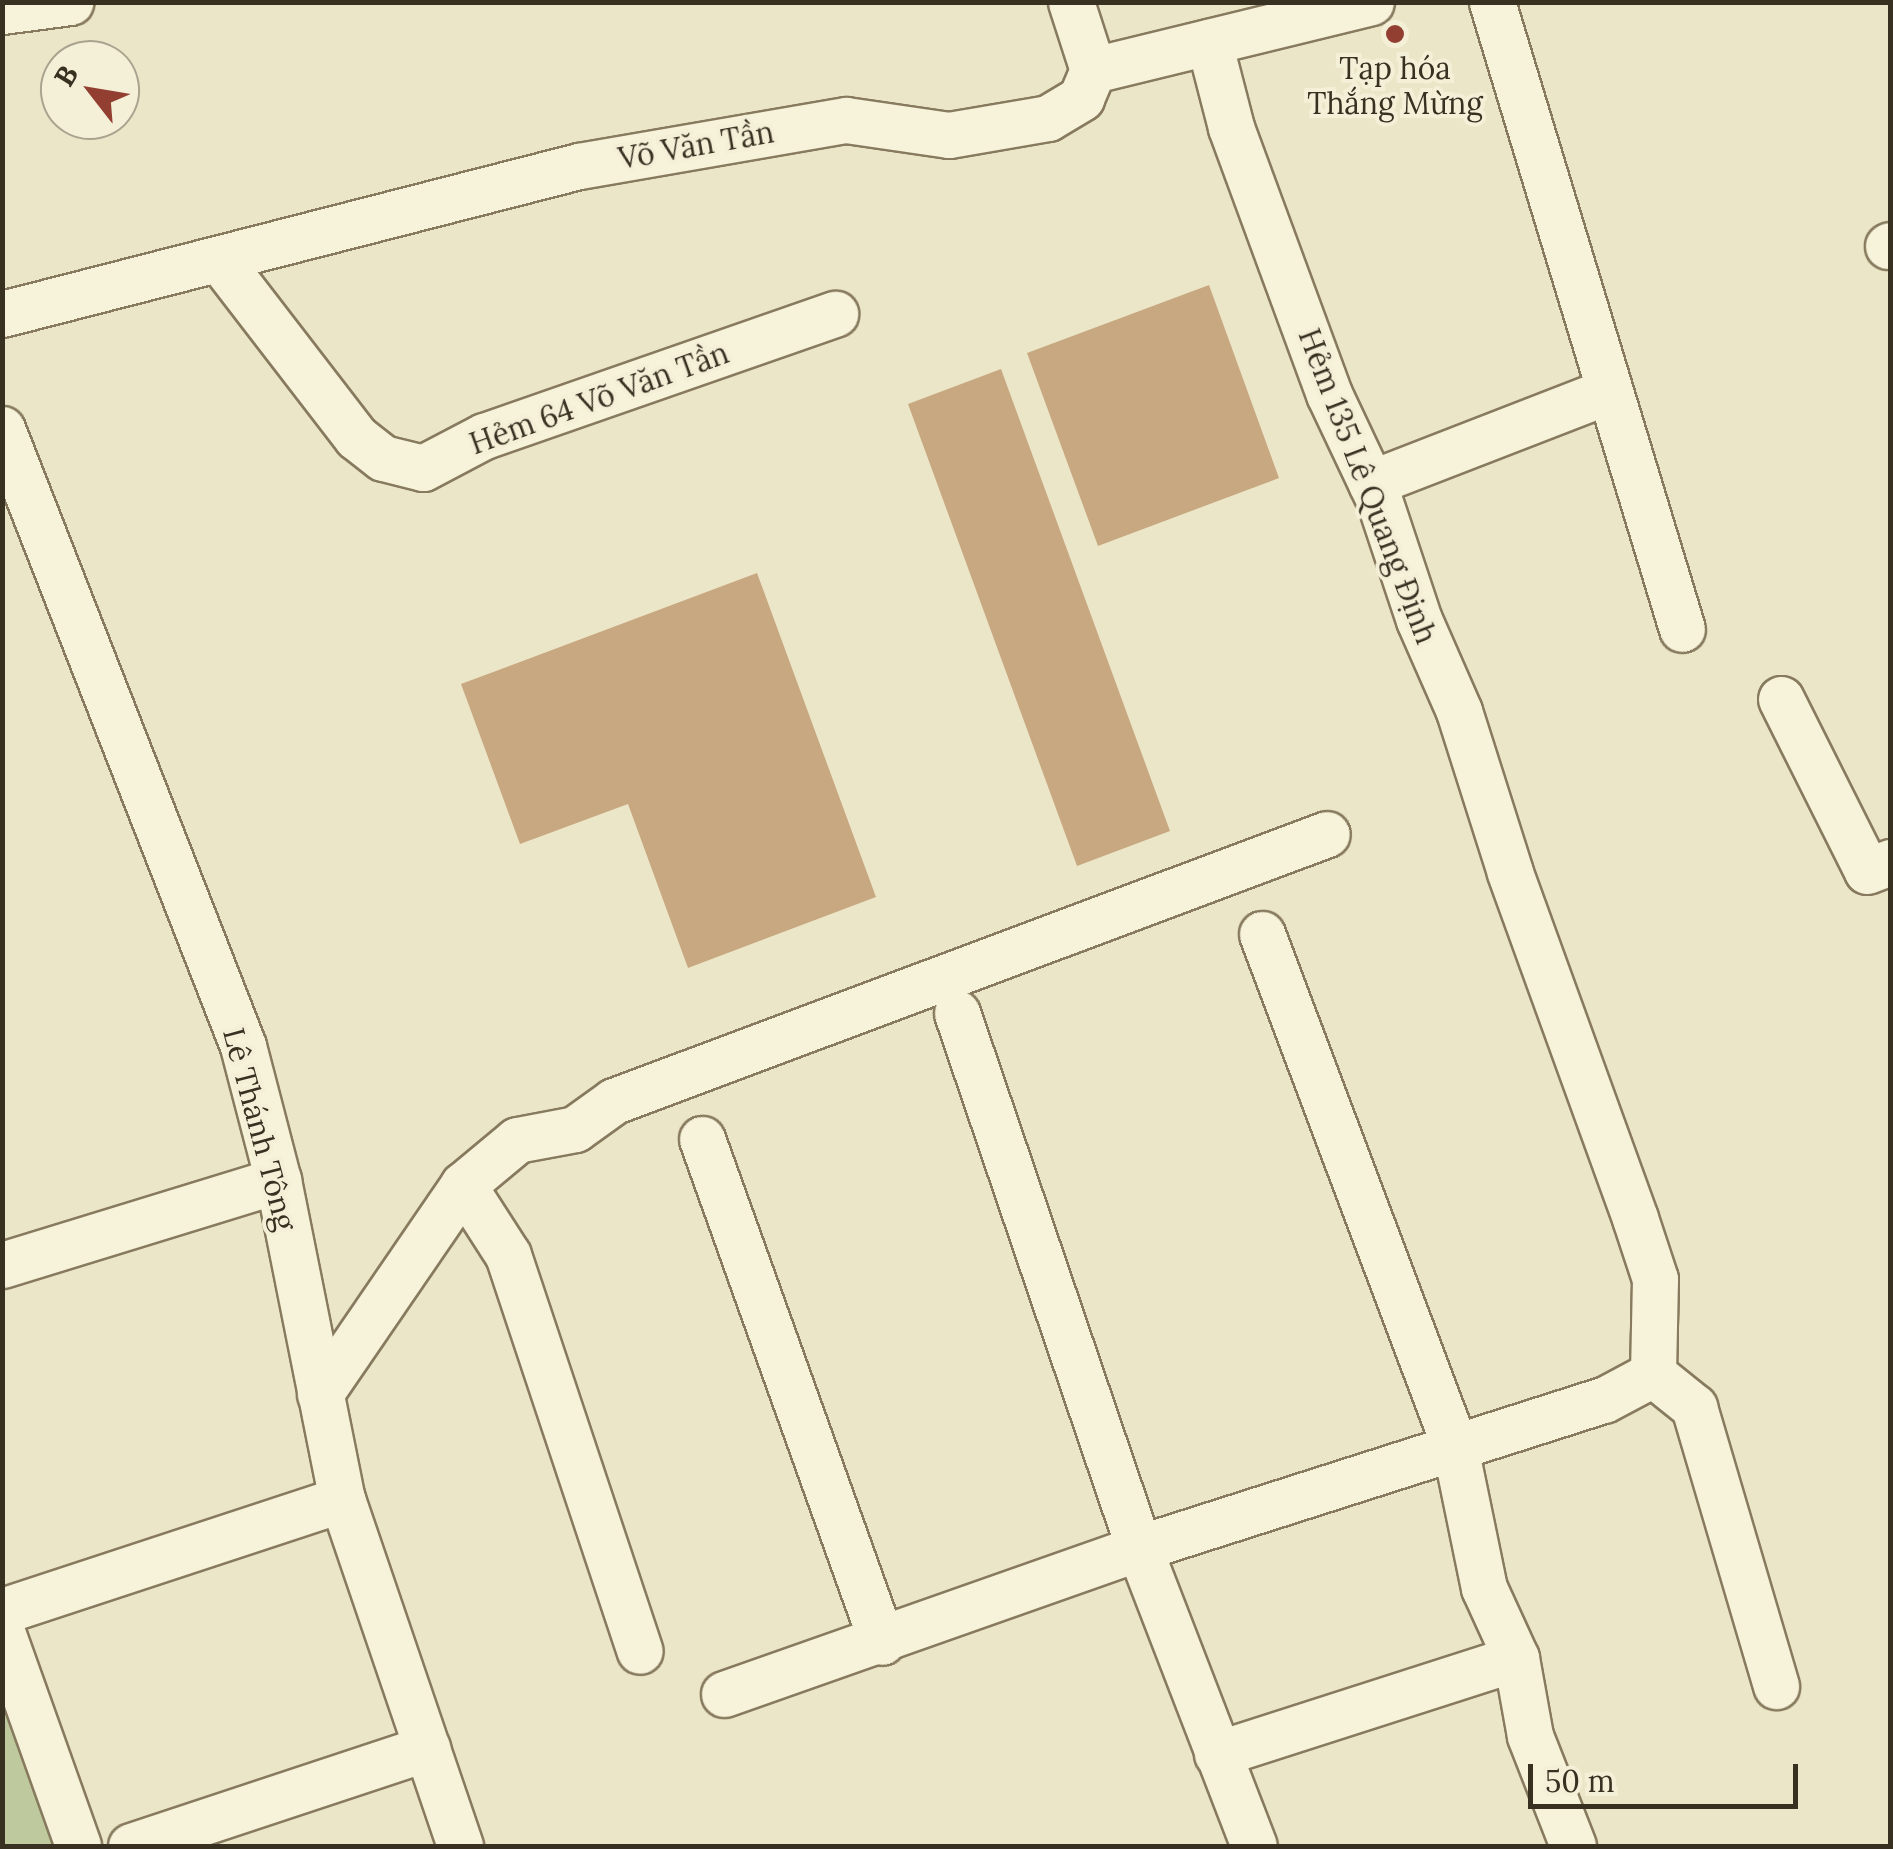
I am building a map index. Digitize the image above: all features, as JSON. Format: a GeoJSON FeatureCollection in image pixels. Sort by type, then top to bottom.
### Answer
{"type":"FeatureCollection","features":[{"type":"Feature","properties":{"kind":"street"},"geometry":{"type":"LineString","coordinates":[[2,11],[70,2]]}},
{"type":"Feature","properties":{"kind":"street"},"geometry":{"type":"LineString","coordinates":[[1071,2],[1093,70],[1372,2]]}},
{"type":"Feature","properties":{"kind":"street"},"geometry":{"type":"LineString","coordinates":[[1492,2],[1582,289],[1606,392],[1662,544],[1682,629]]}},
{"type":"Feature","properties":{"kind":"street","name":"Hẻm 135 Lê Quang Định"},"geometry":{"type":"LineString","coordinates":[[1210,42],[1231,127],[1329,394],[1371,483],[1533,927],[1655,1279],[1653,1374]]}},
{"type":"Feature","properties":{"kind":"street","name":"Võ Văn Tần"},"geometry":{"type":"LineString","coordinates":[[2,314],[579,166],[810,124],[866,121],[949,135],[1048,118],[1081,98],[1093,70]]}},
{"type":"Feature","properties":{"kind":"street","name":"Hẻm 64 Võ Văn Tần"},"geometry":{"type":"LineString","coordinates":[[219,259],[356,438],[383,458],[423,468],[484,436],[835,314]]}},
{"type":"Feature","properties":{"kind":"street"},"geometry":{"type":"LineString","coordinates":[[1371,483],[1606,392]]}},
{"type":"Feature","properties":{"kind":"street","name":"Lê Thánh Tông"},"geometry":{"type":"LineString","coordinates":[[2,429],[242,1046],[278,1180],[342,1499],[460,1846]]}},
{"type":"Feature","properties":{"kind":"street"},"geometry":{"type":"LineString","coordinates":[[1781,700],[1867,871],[1890,862]]}},
{"type":"Feature","properties":{"kind":"street"},"geometry":{"type":"LineString","coordinates":[[320,1394],[463,1184],[517,1140],[575,1129],[614,1100],[1327,834]]}},
{"type":"Feature","properties":{"kind":"street"},"geometry":{"type":"LineString","coordinates":[[1262,934],[1455,1447],[1484,1588],[1516,1658],[1530,1736],[1573,1846]]}},
{"type":"Feature","properties":{"kind":"street"},"geometry":{"type":"LineString","coordinates":[[957,1014],[1139,1548],[1254,1846]]}},
{"type":"Feature","properties":{"kind":"street"},"geometry":{"type":"LineString","coordinates":[[702,1139],[882,1642]]}},
{"type":"Feature","properties":{"kind":"street"},"geometry":{"type":"LineString","coordinates":[[2,1265],[278,1180]]}},
{"type":"Feature","properties":{"kind":"street"},"geometry":{"type":"LineString","coordinates":[[463,1184],[508,1255],[640,1651]]}},
{"type":"Feature","properties":{"kind":"street"},"geometry":{"type":"LineString","coordinates":[[724,1694],[882,1642],[1139,1548],[1604,1400],[1653,1374],[1694,1407],[1776,1686]]}},
{"type":"Feature","properties":{"kind":"street"},"geometry":{"type":"LineString","coordinates":[[2,1611],[342,1499]]}},
{"type":"Feature","properties":{"kind":"street"},"geometry":{"type":"LineString","coordinates":[[2,1632],[78,1846]]}},
{"type":"Feature","properties":{"kind":"street"},"geometry":{"type":"LineString","coordinates":[[1218,1754],[1516,1658]]}},
{"type":"Feature","properties":{"kind":"street"},"geometry":{"type":"LineString","coordinates":[[132,1846],[427,1748]]}},
{"type":"Feature","properties":{"kind":"green space"},"geometry":{"type":"Polygon","coordinates":[[[2,1695],[52,1835],[51,1846],[3,1846],[2,1695]]]}},
{"type":"Feature","properties":{"kind":"building"},"geometry":{"type":"Polygon","coordinates":[[[1209,285],[1279,478],[1098,546],[1027,353],[1209,285]]]}},
{"type":"Feature","properties":{"kind":"building"},"geometry":{"type":"Polygon","coordinates":[[[1001,369],[1170,831],[1077,866],[908,404],[1001,369]]]}},
{"type":"Feature","properties":{"kind":"building"},"geometry":{"type":"Polygon","coordinates":[[[757,573],[876,897],[688,968],[628,804],[520,844],[461,684],[757,573]]]}},
{"type":"Feature","properties":{"kind":"place","name":"Tạp hóa Thắng Mừng"},"geometry":{"type":"Point","coordinates":[1395,34]}}]}
